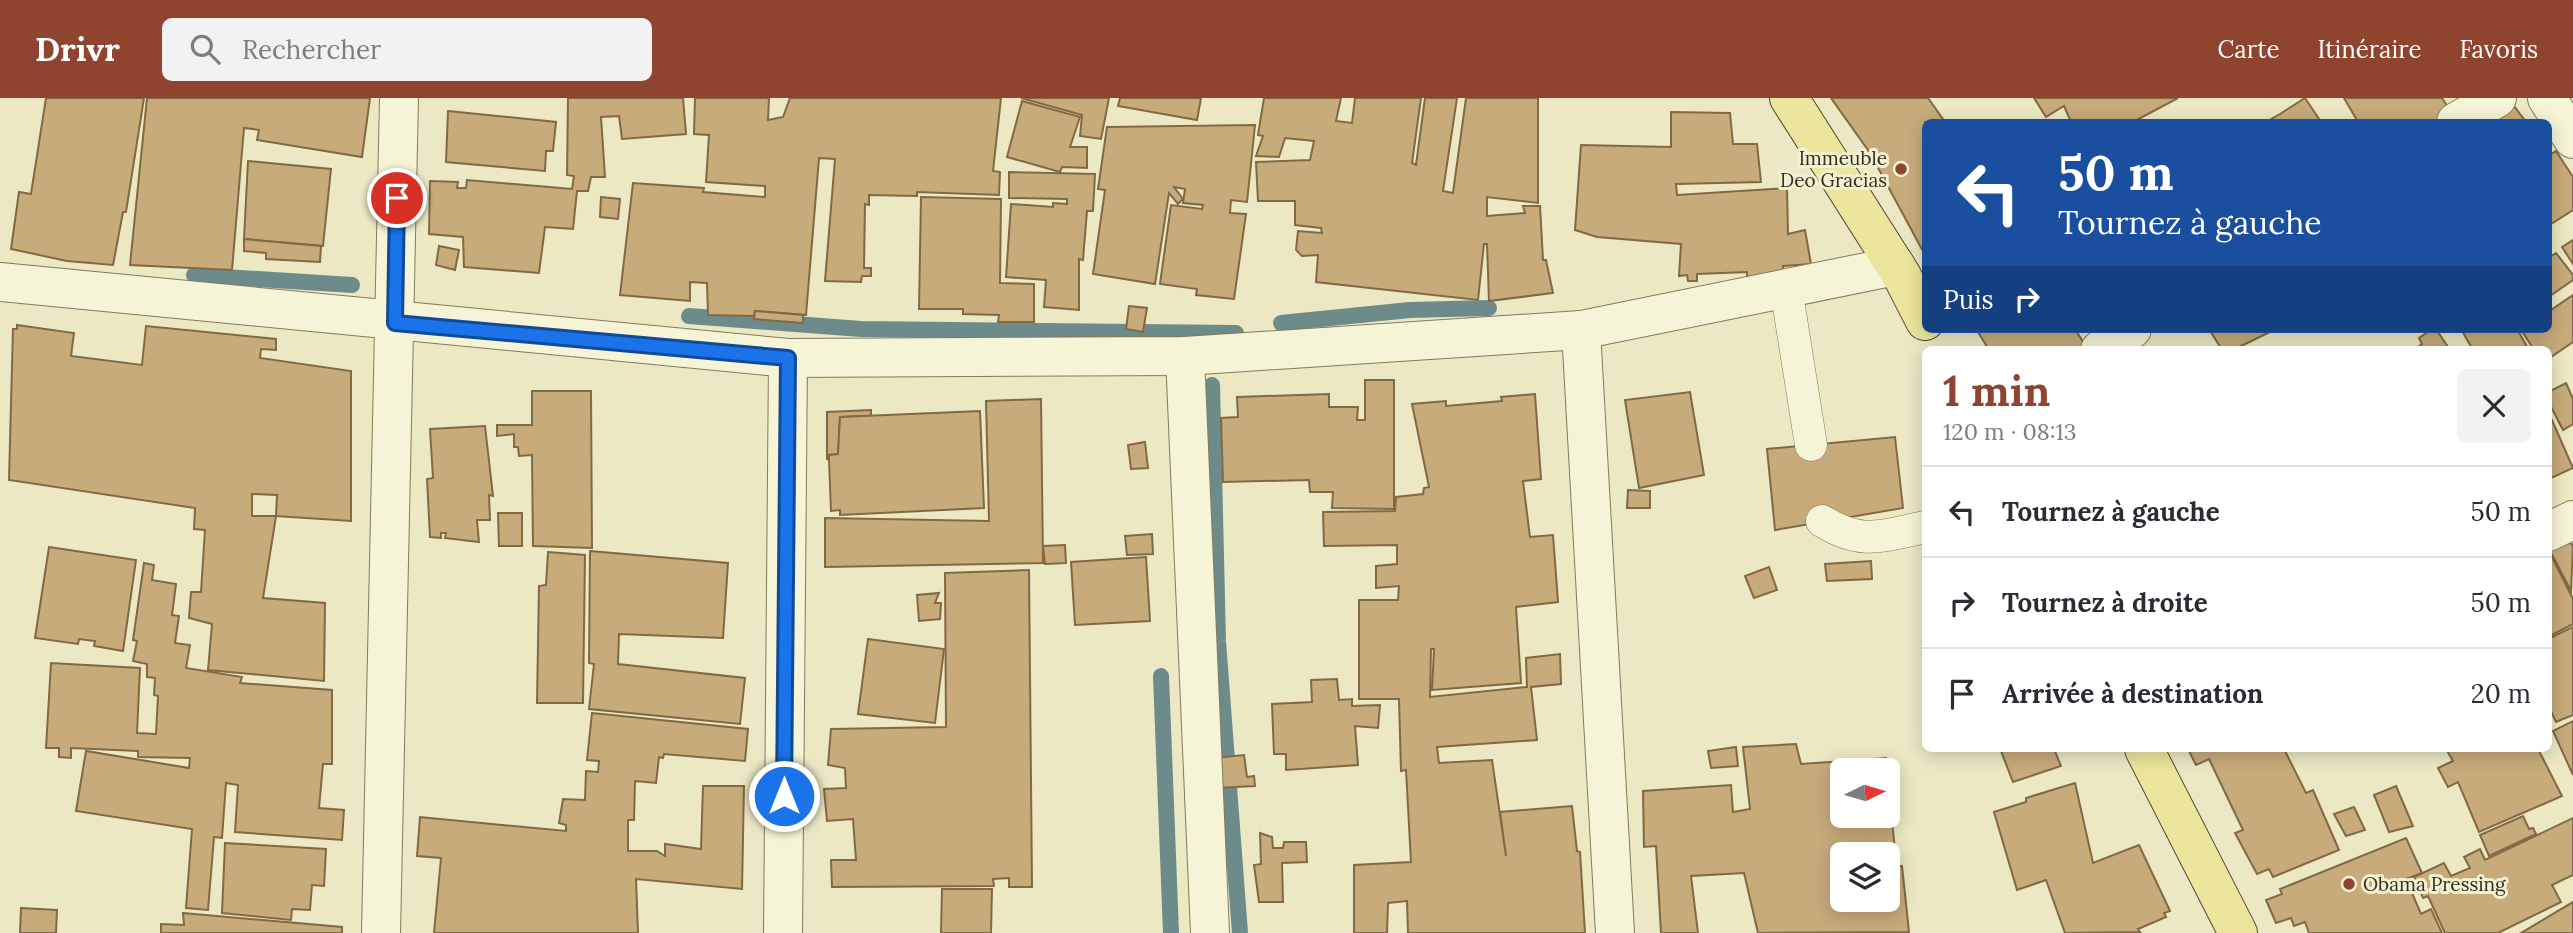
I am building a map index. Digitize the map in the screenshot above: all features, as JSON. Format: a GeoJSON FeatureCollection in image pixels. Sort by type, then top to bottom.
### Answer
{"type":"FeatureCollection","features":[{"type":"Feature","properties":{"kind":"main road"},"geometry":{"type":"LineString","coordinates":[[1789,98],[1896,266],[1922,315]]}},
{"type":"Feature","properties":{"kind":"main road"},"geometry":{"type":"LineString","coordinates":[[2146,752],[2238,933]]}},
{"type":"Feature","properties":{"kind":"street"},"geometry":{"type":"LineString","coordinates":[[382,933],[400,98]]}},
{"type":"Feature","properties":{"kind":"street"},"geometry":{"type":"LineString","coordinates":[[2461,119],[2497,98]]}},
{"type":"Feature","properties":{"kind":"street"},"geometry":{"type":"LineString","coordinates":[[2547,98],[2573,139]]}},
{"type":"Feature","properties":{"kind":"street"},"geometry":{"type":"LineString","coordinates":[[0,282],[395,323],[788,358],[1185,356],[1581,330],[1896,266]]}},
{"type":"Feature","properties":{"kind":"street"},"geometry":{"type":"LineString","coordinates":[[1581,330],[1615,933]]}},
{"type":"Feature","properties":{"kind":"street"},"geometry":{"type":"LineString","coordinates":[[2106,346],[2126,333]]}},
{"type":"Feature","properties":{"kind":"street"},"geometry":{"type":"LineString","coordinates":[[1185,356],[1210,933]]}},
{"type":"Feature","properties":{"kind":"street"},"geometry":{"type":"LineString","coordinates":[[783,933],[788,358]]}},
{"type":"Feature","properties":{"kind":"street"},"geometry":{"type":"LineString","coordinates":[[2552,530],[2573,520]]}},
{"type":"Feature","properties":{"kind":"lane"},"geometry":{"type":"LineString","coordinates":[[1786,288],[1811,445]]}},
{"type":"Feature","properties":{"kind":"lane"},"geometry":{"type":"LineString","coordinates":[[1822,521],[1844,535],[1860,538],[1922,528]]}},
{"type":"Feature","properties":{"kind":"building"},"geometry":{"type":"Polygon","coordinates":[[[46,98],[144,98],[126,212],[123,212],[113,265],[67,261],[11,249],[19,192],[31,194],[46,98]]]}},
{"type":"Feature","properties":{"kind":"building"},"geometry":{"type":"Polygon","coordinates":[[[147,98],[370,98],[362,157],[257,140],[259,130],[244,128],[232,270],[130,265],[147,98]]]}},
{"type":"Feature","properties":{"kind":"building"},"geometry":{"type":"Polygon","coordinates":[[[568,98],[683,98],[686,134],[622,139],[619,116],[601,117],[605,177],[591,177],[588,191],[577,191],[573,229],[545,227],[539,273],[464,267],[463,237],[429,234],[430,181],[458,182],[457,188],[466,188],[467,180],[572,189],[574,176],[567,175],[568,98]]]}},
{"type":"Feature","properties":{"kind":"building"},"geometry":{"type":"Polygon","coordinates":[[[695,98],[769,98],[768,120],[783,117],[790,98],[1001,98],[993,171],[1000,172],[999,195],[917,192],[917,196],[869,195],[869,205],[865,204],[864,268],[871,268],[871,276],[862,276],[861,282],[825,281],[835,159],[819,158],[806,315],[755,311],[754,316],[708,315],[707,283],[690,282],[690,301],[620,295],[633,183],[704,188],[703,192],[765,197],[765,186],[706,182],[709,135],[694,134],[695,98]]]}},
{"type":"Feature","properties":{"kind":"building"},"geometry":{"type":"Polygon","coordinates":[[[1021,98],[1109,98],[1101,139],[1080,136],[1082,115],[1021,98]]]}},
{"type":"Feature","properties":{"kind":"building"},"geometry":{"type":"Polygon","coordinates":[[[1120,98],[1201,98],[1197,120],[1118,106],[1120,98]]]}},
{"type":"Feature","properties":{"kind":"building"},"geometry":{"type":"Polygon","coordinates":[[[1264,98],[1341,98],[1336,121],[1352,123],[1355,98],[1421,98],[1412,163],[1416,165],[1425,98],[1457,98],[1443,191],[1453,193],[1466,98],[1538,98],[1538,203],[1487,197],[1487,216],[1525,213],[1523,206],[1540,206],[1543,260],[1546,260],[1553,293],[1489,301],[1487,244],[1484,244],[1478,300],[1316,282],[1318,255],[1302,256],[1296,250],[1298,231],[1322,233],[1321,228],[1295,225],[1295,201],[1258,201],[1256,162],[1310,160],[1314,141],[1285,138],[1279,157],[1256,156],[1263,136],[1258,135],[1264,98]]]}},
{"type":"Feature","properties":{"kind":"building","name":"Immeuble Deo Gracias"},"geometry":{"type":"Polygon","coordinates":[[[1831,98],[1928,98],[1943,119],[1922,119],[1922,249],[1870,153],[1831,98]]]}},
{"type":"Feature","properties":{"kind":"building"},"geometry":{"type":"Polygon","coordinates":[[[2034,98],[2178,98],[2139,119],[2070,119],[2064,106],[2046,117],[2034,98]]]}},
{"type":"Feature","properties":{"kind":"building"},"geometry":{"type":"Polygon","coordinates":[[[2305,98],[2319,119],[2271,119],[2305,98]]]}},
{"type":"Feature","properties":{"kind":"building"},"geometry":{"type":"Polygon","coordinates":[[[2344,98],[2442,98],[2454,116],[2449,119],[2356,119],[2344,98]]]}},
{"type":"Feature","properties":{"kind":"building"},"geometry":{"type":"Polygon","coordinates":[[[2508,98],[2524,119],[2469,119],[2508,98]]]}},
{"type":"Feature","properties":{"kind":"building"},"geometry":{"type":"Polygon","coordinates":[[[1022,101],[1080,117],[1070,147],[1087,147],[1087,168],[1062,167],[1060,172],[1007,157],[1022,101]]]}},
{"type":"Feature","properties":{"kind":"building"},"geometry":{"type":"Polygon","coordinates":[[[448,111],[556,122],[553,151],[546,151],[545,171],[446,162],[448,111]]]}},
{"type":"Feature","properties":{"kind":"building"},"geometry":{"type":"Polygon","coordinates":[[[1671,112],[1730,113],[1733,144],[1757,144],[1761,182],[1676,184],[1677,195],[1787,188],[1788,234],[1805,230],[1811,264],[1783,266],[1784,274],[1747,278],[1747,272],[1697,274],[1697,281],[1688,281],[1687,275],[1679,276],[1681,244],[1597,237],[1575,230],[1581,145],[1671,147],[1671,112]]]}},
{"type":"Feature","properties":{"kind":"building"},"geometry":{"type":"Polygon","coordinates":[[[1255,125],[1247,202],[1231,200],[1230,213],[1246,214],[1234,299],[1196,295],[1197,289],[1160,284],[1171,205],[1202,209],[1203,205],[1183,203],[1185,189],[1174,187],[1183,199],[1178,204],[1169,193],[1155,284],[1093,274],[1105,190],[1098,189],[1107,127],[1255,125]]]}},
{"type":"Feature","properties":{"kind":"building"},"geometry":{"type":"Polygon","coordinates":[[[2556,151],[2573,177],[2573,210],[2552,223],[2552,154],[2556,151]]]}},
{"type":"Feature","properties":{"kind":"building"},"geometry":{"type":"Polygon","coordinates":[[[248,161],[331,169],[323,246],[244,239],[248,161]]]}},
{"type":"Feature","properties":{"kind":"building"},"geometry":{"type":"Polygon","coordinates":[[[1009,172],[1095,174],[1093,211],[1087,211],[1083,260],[1079,259],[1079,310],[1044,307],[1046,280],[1006,277],[1011,204],[1053,207],[1053,203],[1067,204],[1067,199],[1009,198],[1009,172]]]}},
{"type":"Feature","properties":{"kind":"building"},"geometry":{"type":"Polygon","coordinates":[[[601,197],[620,199],[618,219],[600,217],[601,197]]]}},
{"type":"Feature","properties":{"kind":"building"},"geometry":{"type":"Polygon","coordinates":[[[921,197],[1001,199],[1000,283],[1034,284],[1034,322],[998,322],[999,315],[963,314],[963,309],[919,309],[921,197]]]}},
{"type":"Feature","properties":{"kind":"building"},"geometry":{"type":"Polygon","coordinates":[[[244,239],[321,246],[320,262],[266,259],[266,253],[244,251],[244,239]]]}},
{"type":"Feature","properties":{"kind":"building"},"geometry":{"type":"Polygon","coordinates":[[[2573,240],[2573,264],[2562,247],[2573,240]]]}},
{"type":"Feature","properties":{"kind":"building"},"geometry":{"type":"Polygon","coordinates":[[[439,246],[459,250],[455,270],[436,265],[439,246]]]}},
{"type":"Feature","properties":{"kind":"building"},"geometry":{"type":"Polygon","coordinates":[[[2556,253],[2573,275],[2573,280],[2552,295],[2552,256],[2556,253]]]}},
{"type":"Feature","properties":{"kind":"building"},"geometry":{"type":"Polygon","coordinates":[[[2573,295],[2573,342],[2552,356],[2552,346],[2531,346],[2523,333],[2552,333],[2552,309],[2573,295]]]}},
{"type":"Feature","properties":{"kind":"building"},"geometry":{"type":"Polygon","coordinates":[[[1129,306],[1147,308],[1143,332],[1126,329],[1129,306]]]}},
{"type":"Feature","properties":{"kind":"building"},"geometry":{"type":"Polygon","coordinates":[[[755,311],[803,315],[803,323],[754,319],[755,311]]]}},
{"type":"Feature","properties":{"kind":"building"},"geometry":{"type":"Polygon","coordinates":[[[17,325],[74,333],[71,356],[142,365],[146,326],[276,339],[276,350],[261,349],[260,358],[351,371],[351,521],[276,516],[263,598],[325,603],[324,681],[208,670],[212,624],[189,618],[191,592],[201,592],[205,530],[194,529],[195,508],[9,480],[13,329],[17,329],[17,325]],[[252,494],[252,516],[276,516],[277,495],[252,494]]]}},
{"type":"Feature","properties":{"kind":"building"},"geometry":{"type":"Polygon","coordinates":[[[1979,333],[2077,333],[2086,346],[1987,346],[1979,333]]]}},
{"type":"Feature","properties":{"kind":"building"},"geometry":{"type":"Polygon","coordinates":[[[2211,333],[2268,333],[2241,346],[2220,346],[2211,333]]]}},
{"type":"Feature","properties":{"kind":"building"},"geometry":{"type":"Polygon","coordinates":[[[2426,333],[2439,333],[2447,346],[2419,346],[2422,344],[2419,338],[2426,333]]]}},
{"type":"Feature","properties":{"kind":"building"},"geometry":{"type":"Polygon","coordinates":[[[2463,333],[2519,333],[2527,346],[2471,346],[2463,333]]]}},
{"type":"Feature","properties":{"kind":"building"},"geometry":{"type":"Polygon","coordinates":[[[1365,380],[1394,380],[1394,509],[1332,508],[1333,492],[1310,492],[1309,480],[1223,482],[1221,418],[1238,417],[1237,397],[1329,394],[1329,407],[1358,407],[1357,420],[1365,420],[1365,380]]]}},
{"type":"Feature","properties":{"kind":"building"},"geometry":{"type":"Polygon","coordinates":[[[2566,383],[2573,399],[2573,424],[2563,430],[2552,409],[2552,390],[2566,383]]]}},
{"type":"Feature","properties":{"kind":"building"},"geometry":{"type":"Polygon","coordinates":[[[532,391],[591,391],[592,548],[533,546],[532,455],[519,456],[518,447],[514,447],[514,434],[497,436],[497,425],[532,425],[532,391]]]}},
{"type":"Feature","properties":{"kind":"building"},"geometry":{"type":"Polygon","coordinates":[[[1690,392],[1704,475],[1639,488],[1625,400],[1690,392]]]}},
{"type":"Feature","properties":{"kind":"building"},"geometry":{"type":"Polygon","coordinates":[[[1535,394],[1541,479],[1523,481],[1530,537],[1553,535],[1558,602],[1516,607],[1521,683],[1432,690],[1434,649],[1431,649],[1430,697],[1527,687],[1526,658],[1560,654],[1561,684],[1531,687],[1537,740],[1437,747],[1439,763],[1492,760],[1506,856],[1500,812],[1572,806],[1577,851],[1580,852],[1585,933],[1408,933],[1407,901],[1388,903],[1387,933],[1354,933],[1354,865],[1411,862],[1406,770],[1401,771],[1399,699],[1359,699],[1359,600],[1398,600],[1399,586],[1376,588],[1376,566],[1397,564],[1397,545],[1324,546],[1323,512],[1395,511],[1396,497],[1423,494],[1424,488],[1429,487],[1412,404],[1446,401],[1446,406],[1502,401],[1501,397],[1535,394]]]}},
{"type":"Feature","properties":{"kind":"building"},"geometry":{"type":"Polygon","coordinates":[[[1041,399],[1043,563],[825,567],[825,518],[989,521],[986,401],[1041,399]]]}},
{"type":"Feature","properties":{"kind":"building"},"geometry":{"type":"Polygon","coordinates":[[[871,410],[871,416],[840,417],[838,454],[829,455],[827,460],[827,412],[871,410]]]}},
{"type":"Feature","properties":{"kind":"building"},"geometry":{"type":"Polygon","coordinates":[[[980,411],[984,508],[840,515],[840,510],[831,511],[829,455],[838,454],[840,417],[980,411]]]}},
{"type":"Feature","properties":{"kind":"building"},"geometry":{"type":"Polygon","coordinates":[[[2552,420],[2573,468],[2552,478],[2552,420]]]}},
{"type":"Feature","properties":{"kind":"building"},"geometry":{"type":"Polygon","coordinates":[[[485,426],[493,496],[489,495],[490,520],[477,520],[479,542],[445,538],[446,533],[441,533],[441,538],[430,537],[427,479],[433,478],[430,429],[485,426]]]}},
{"type":"Feature","properties":{"kind":"building"},"geometry":{"type":"Polygon","coordinates":[[[1895,437],[1903,508],[1775,530],[1767,449],[1895,437]]]}},
{"type":"Feature","properties":{"kind":"building"},"geometry":{"type":"Polygon","coordinates":[[[1145,442],[1148,468],[1131,469],[1128,445],[1145,442]]]}},
{"type":"Feature","properties":{"kind":"building"},"geometry":{"type":"Polygon","coordinates":[[[1628,490],[1650,491],[1650,508],[1627,508],[1628,490]]]}},
{"type":"Feature","properties":{"kind":"building"},"geometry":{"type":"Polygon","coordinates":[[[498,513],[522,513],[522,546],[499,546],[498,513]]]}},
{"type":"Feature","properties":{"kind":"building"},"geometry":{"type":"Polygon","coordinates":[[[1152,534],[1153,554],[1127,555],[1125,536],[1152,534]]]}},
{"type":"Feature","properties":{"kind":"building"},"geometry":{"type":"Polygon","coordinates":[[[2569,539],[2573,547],[2571,591],[2552,555],[2552,548],[2569,539]]]}},
{"type":"Feature","properties":{"kind":"building"},"geometry":{"type":"Polygon","coordinates":[[[1065,545],[1066,563],[1045,564],[1043,546],[1065,545]]]}},
{"type":"Feature","properties":{"kind":"building"},"geometry":{"type":"Polygon","coordinates":[[[49,547],[136,560],[123,651],[94,646],[95,641],[79,639],[78,644],[35,638],[49,547]]]}},
{"type":"Feature","properties":{"kind":"building"},"geometry":{"type":"Polygon","coordinates":[[[590,551],[728,563],[723,638],[619,634],[618,664],[745,678],[740,724],[589,709],[594,664],[589,663],[590,551]]]}},
{"type":"Feature","properties":{"kind":"building"},"geometry":{"type":"Polygon","coordinates":[[[548,552],[585,555],[583,703],[537,703],[539,586],[546,585],[548,552]]]}},
{"type":"Feature","properties":{"kind":"building"},"geometry":{"type":"Polygon","coordinates":[[[1146,557],[1150,621],[1075,625],[1071,562],[1146,557]]]}},
{"type":"Feature","properties":{"kind":"building"},"geometry":{"type":"Polygon","coordinates":[[[2552,557],[2573,599],[2573,624],[2552,635],[2552,557]]]}},
{"type":"Feature","properties":{"kind":"building"},"geometry":{"type":"Polygon","coordinates":[[[1871,561],[1872,579],[1827,581],[1825,564],[1871,561]]]}},
{"type":"Feature","properties":{"kind":"building"},"geometry":{"type":"Polygon","coordinates":[[[144,563],[154,565],[152,580],[176,584],[172,615],[179,616],[175,643],[190,645],[186,668],[242,677],[240,683],[332,690],[332,764],[323,764],[319,808],[344,810],[342,840],[235,832],[238,785],[226,783],[222,838],[214,837],[208,910],[186,908],[192,829],[76,811],[86,751],[189,768],[190,758],[138,757],[138,751],[71,748],[71,758],[59,757],[59,748],[46,748],[51,663],[140,668],[137,733],[156,734],[158,696],[154,695],[155,678],[147,677],[147,664],[133,661],[137,641],[133,640],[144,563]]]}},
{"type":"Feature","properties":{"kind":"building"},"geometry":{"type":"Polygon","coordinates":[[[1769,567],[1777,590],[1754,598],[1745,576],[1769,567]]]}},
{"type":"Feature","properties":{"kind":"building"},"geometry":{"type":"Polygon","coordinates":[[[1029,570],[1032,887],[1009,887],[1009,878],[993,879],[994,886],[832,887],[831,860],[856,860],[853,819],[827,821],[824,789],[846,788],[845,768],[828,765],[831,729],[946,727],[945,573],[1029,570]]]}},
{"type":"Feature","properties":{"kind":"building"},"geometry":{"type":"Polygon","coordinates":[[[939,593],[935,603],[941,603],[940,619],[919,621],[917,595],[939,593]]]}},
{"type":"Feature","properties":{"kind":"building"},"geometry":{"type":"Polygon","coordinates":[[[2573,627],[2573,715],[2556,722],[2552,714],[2552,637],[2573,627]]]}},
{"type":"Feature","properties":{"kind":"building"},"geometry":{"type":"Polygon","coordinates":[[[868,639],[944,649],[935,723],[858,714],[868,639]]]}},
{"type":"Feature","properties":{"kind":"building"},"geometry":{"type":"Polygon","coordinates":[[[1337,679],[1339,700],[1352,699],[1352,706],[1380,705],[1378,728],[1355,726],[1358,765],[1286,770],[1286,754],[1274,754],[1272,704],[1312,702],[1311,680],[1337,679]]]}},
{"type":"Feature","properties":{"kind":"building"},"geometry":{"type":"Polygon","coordinates":[[[592,713],[748,729],[745,761],[664,754],[663,758],[659,757],[656,783],[635,781],[634,820],[628,820],[628,851],[657,851],[665,856],[665,844],[701,849],[703,786],[744,786],[742,889],[636,879],[638,933],[434,933],[441,858],[417,856],[420,817],[566,831],[566,825],[559,823],[563,799],[585,800],[586,771],[598,772],[599,761],[587,760],[592,713]]]}},
{"type":"Feature","properties":{"kind":"building"},"geometry":{"type":"Polygon","coordinates":[[[2573,721],[2573,775],[2553,731],[2573,721]]]}},
{"type":"Feature","properties":{"kind":"building"},"geometry":{"type":"Polygon","coordinates":[[[1796,744],[1801,764],[1830,762],[1830,828],[1893,828],[1894,842],[1830,842],[1830,912],[1900,912],[1902,866],[1909,932],[1758,933],[1744,873],[1691,876],[1698,933],[1661,933],[1656,846],[1644,847],[1643,791],[1731,785],[1733,812],[1750,809],[1743,747],[1796,744]]]}},
{"type":"Feature","properties":{"kind":"building"},"geometry":{"type":"Polygon","coordinates":[[[1736,747],[1738,766],[1711,768],[1708,751],[1736,747]]]}},
{"type":"Feature","properties":{"kind":"building"},"geometry":{"type":"Polygon","coordinates":[[[2001,752],[2055,752],[2061,766],[2013,782],[2001,752]]]}},
{"type":"Feature","properties":{"kind":"building"},"geometry":{"type":"Polygon","coordinates":[[[2190,752],[2286,752],[2306,793],[2313,790],[2339,850],[2273,877],[2269,869],[2257,874],[2235,833],[2243,830],[2209,759],[2196,765],[2190,752]]]}},
{"type":"Feature","properties":{"kind":"building"},"geometry":{"type":"Polygon","coordinates":[[[2448,752],[2540,752],[2562,796],[2479,832],[2458,782],[2448,787],[2438,768],[2453,761],[2448,752]]]}},
{"type":"Feature","properties":{"kind":"building"},"geometry":{"type":"Polygon","coordinates":[[[1244,755],[1247,777],[1254,776],[1255,786],[1216,788],[1215,758],[1244,755]]]}},
{"type":"Feature","properties":{"kind":"building"},"geometry":{"type":"Polygon","coordinates":[[[2075,783],[2093,863],[2139,845],[2170,911],[2164,913],[2166,917],[2138,929],[2140,932],[2065,933],[2046,880],[2017,890],[1994,812],[2026,802],[2026,798],[2075,783]]]}},
{"type":"Feature","properties":{"kind":"building"},"geometry":{"type":"Polygon","coordinates":[[[2396,786],[2413,826],[2389,832],[2374,795],[2396,786]]]}},
{"type":"Feature","properties":{"kind":"building"},"geometry":{"type":"Polygon","coordinates":[[[2354,807],[2365,830],[2346,836],[2334,814],[2354,807]]]}},
{"type":"Feature","properties":{"kind":"building"},"geometry":{"type":"Polygon","coordinates":[[[2523,816],[2529,829],[2533,828],[2536,834],[2489,856],[2480,835],[2523,816]]]}},
{"type":"Feature","properties":{"kind":"building"},"geometry":{"type":"Polygon","coordinates":[[[2573,818],[2573,875],[2552,885],[2561,902],[2498,933],[2445,933],[2428,896],[2423,898],[2414,877],[2444,863],[2451,876],[2470,868],[2464,857],[2480,849],[2485,860],[2573,818]]]}},
{"type":"Feature","properties":{"kind":"building"},"geometry":{"type":"Polygon","coordinates":[[[1260,833],[1272,837],[1273,848],[1283,848],[1284,842],[1306,842],[1307,862],[1282,863],[1283,902],[1259,902],[1254,865],[1261,864],[1260,833]]]}},
{"type":"Feature","properties":{"kind":"building","name":"Obama Pressing"},"geometry":{"type":"Polygon","coordinates":[[[2406,838],[2422,873],[2406,879],[2421,914],[2431,909],[2442,933],[2309,933],[2305,922],[2294,926],[2291,918],[2276,923],[2266,900],[2282,894],[2280,889],[2406,838]]]}},
{"type":"Feature","properties":{"kind":"building"},"geometry":{"type":"Polygon","coordinates":[[[225,843],[326,849],[324,886],[312,885],[310,910],[292,909],[291,920],[222,913],[225,843]]]}},
{"type":"Feature","properties":{"kind":"building"},"geometry":{"type":"Polygon","coordinates":[[[942,889],[992,889],[991,933],[941,933],[942,889]]]}},
{"type":"Feature","properties":{"kind":"building"},"geometry":{"type":"Polygon","coordinates":[[[2573,902],[2573,933],[2521,933],[2573,902]]]}},
{"type":"Feature","properties":{"kind":"building"},"geometry":{"type":"Polygon","coordinates":[[[21,908],[57,910],[56,933],[20,933],[21,908]]]}},
{"type":"Feature","properties":{"kind":"building"},"geometry":{"type":"Polygon","coordinates":[[[183,913],[342,927],[342,933],[161,933],[161,924],[184,925],[183,913]]]}},
{"type":"Feature","properties":{"kind":"waterway"},"geometry":{"type":"LineString","coordinates":[[194,275],[352,285]]}},
{"type":"Feature","properties":{"kind":"waterway"},"geometry":{"type":"LineString","coordinates":[[1281,323],[1410,310],[1489,308]]}},
{"type":"Feature","properties":{"kind":"waterway"},"geometry":{"type":"LineString","coordinates":[[689,316],[861,329],[1236,333]]}},
{"type":"Feature","properties":{"kind":"waterway"},"geometry":{"type":"LineString","coordinates":[[1212,385],[1218,641],[1240,933]]}},
{"type":"Feature","properties":{"kind":"waterway"},"geometry":{"type":"LineString","coordinates":[[1161,676],[1171,933]]}},
{"type":"Feature","properties":{"kind":"place","name":"Immeuble Deo Gracias"},"geometry":{"type":"Point","coordinates":[1901,169]}},
{"type":"Feature","properties":{"kind":"place","name":"Obama Pressing"},"geometry":{"type":"Point","coordinates":[2349,884]}},
{"type":"Feature","properties":{"kind":"route"},"geometry":{"type":"LineString","coordinates":[[397,198],[395,323],[788,358],[784,796]]}}]}
